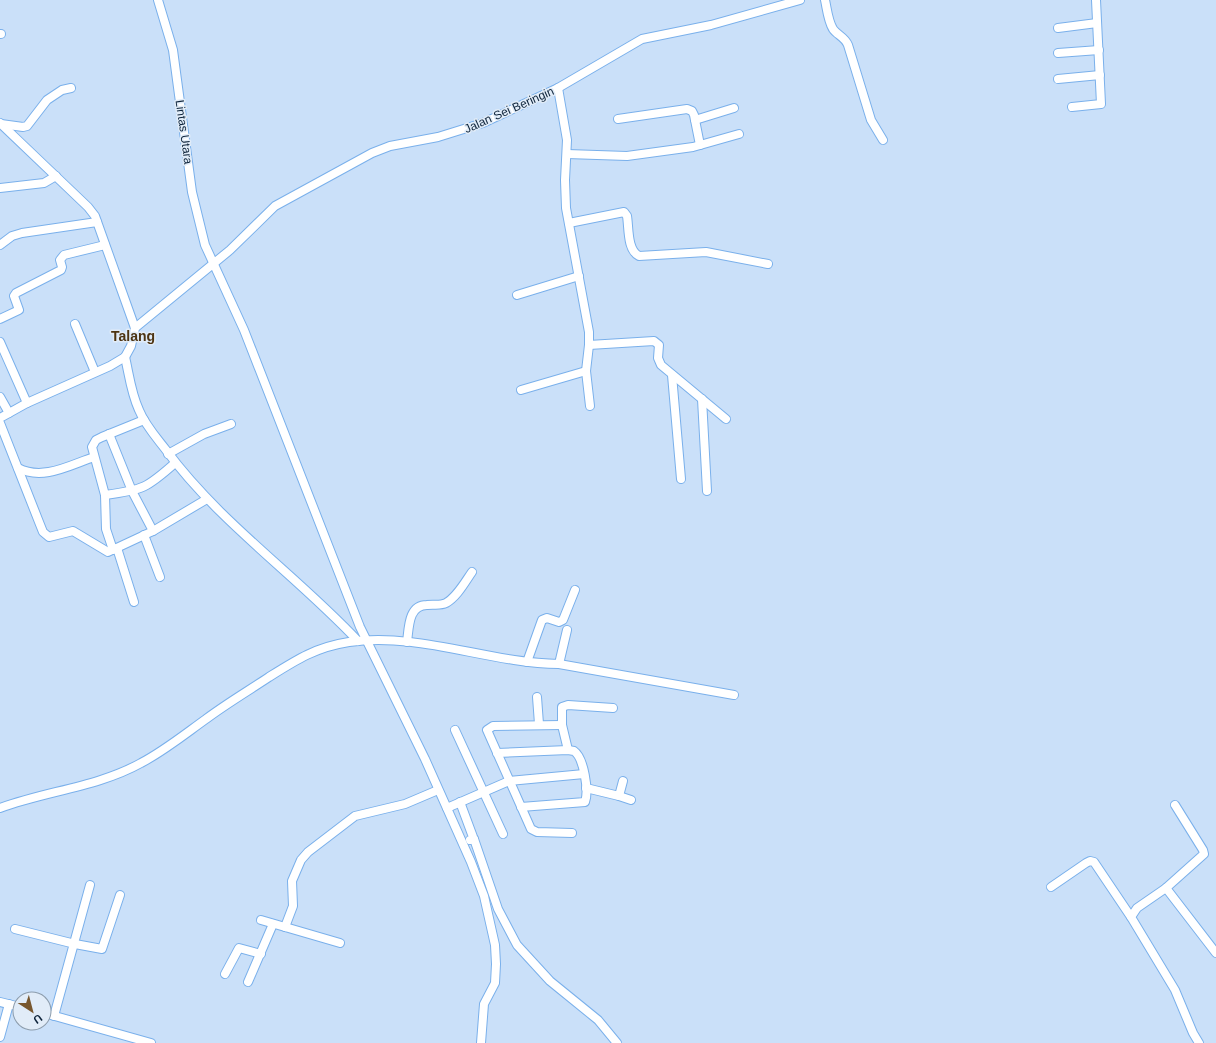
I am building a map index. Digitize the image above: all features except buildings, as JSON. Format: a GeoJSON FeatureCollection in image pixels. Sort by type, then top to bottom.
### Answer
{"type":"FeatureCollection","features":[{"type":"Feature","properties":{"kind":"street","name":"Lintas Utara"},"geometry":{"type":"LineString","coordinates":[[158,0],[173,50],[192,192],[205,245],[244,330],[362,641]]}},
{"type":"Feature","properties":{"kind":"street","name":"Jalan Sei Beringin"},"geometry":{"type":"LineString","coordinates":[[135,328],[230,250],[275,206],[372,153],[390,146],[438,137],[469,129],[558,88],[642,40],[711,25],[800,0]]}},
{"type":"Feature","properties":{"kind":"street"},"geometry":{"type":"LineString","coordinates":[[825,0],[831,26],[843,37],[848,45],[871,120],[883,140]]}},
{"type":"Feature","properties":{"kind":"street"},"geometry":{"type":"LineString","coordinates":[[1072,107],[1101,104],[1096,0]]}},
{"type":"Feature","properties":{"kind":"street"},"geometry":{"type":"LineString","coordinates":[[1058,28],[1097,23]]}},
{"type":"Feature","properties":{"kind":"street"},"geometry":{"type":"LineString","coordinates":[[1058,53],[1098,50]]}},
{"type":"Feature","properties":{"kind":"street"},"geometry":{"type":"LineString","coordinates":[[1058,79],[1100,76]]}},
{"type":"Feature","properties":{"kind":"street"},"geometry":{"type":"LineString","coordinates":[[1,123],[23,127],[27,126],[47,100],[62,90],[70,88]]}},
{"type":"Feature","properties":{"kind":"street"},"geometry":{"type":"LineString","coordinates":[[558,88],[566,124],[567,154],[565,193],[589,332],[586,370],[590,406]]}},
{"type":"Feature","properties":{"kind":"street"},"geometry":{"type":"LineString","coordinates":[[695,120],[734,108]]}},
{"type":"Feature","properties":{"kind":"street"},"geometry":{"type":"LineString","coordinates":[[618,119],[686,110],[692,111],[700,145]]}},
{"type":"Feature","properties":{"kind":"street"},"geometry":{"type":"LineString","coordinates":[[0,418],[27,403],[125,357],[131,346],[135,328],[98,222],[88,207],[1,123]]}},
{"type":"Feature","properties":{"kind":"street"},"geometry":{"type":"LineString","coordinates":[[567,154],[627,156],[700,145],[739,134]]}},
{"type":"Feature","properties":{"kind":"street"},"geometry":{"type":"LineString","coordinates":[[0,188],[44,183],[56,176]]}},
{"type":"Feature","properties":{"kind":"street"},"geometry":{"type":"LineString","coordinates":[[569,223],[624,212],[627,216],[631,246],[634,252],[639,256],[706,252],[768,264]]}},
{"type":"Feature","properties":{"kind":"street"},"geometry":{"type":"LineString","coordinates":[[0,245],[12,236],[22,233],[98,222]]}},
{"type":"Feature","properties":{"kind":"street"},"geometry":{"type":"LineString","coordinates":[[0,318],[19,310],[14,296],[16,293],[61,270],[62,267],[60,260],[64,255],[105,245]]}},
{"type":"Feature","properties":{"kind":"street"},"geometry":{"type":"LineString","coordinates":[[517,295],[579,276]]}},
{"type":"Feature","properties":{"kind":"street"},"geometry":{"type":"LineString","coordinates":[[75,324],[95,372]]}},
{"type":"Feature","properties":{"kind":"street"},"geometry":{"type":"LineString","coordinates":[[589,345],[654,341],[658,345],[660,363],[672,375],[726,420]]}},
{"type":"Feature","properties":{"kind":"street"},"geometry":{"type":"LineString","coordinates":[[0,342],[27,403]]}},
{"type":"Feature","properties":{"kind":"street"},"geometry":{"type":"LineString","coordinates":[[125,357],[135,399],[144,420],[175,463],[207,499],[362,641],[402,710],[463,844],[484,896],[496,944],[495,983],[484,1004],[481,1043]]}},
{"type":"Feature","properties":{"kind":"street"},"geometry":{"type":"LineString","coordinates":[[521,390],[586,370]]}},
{"type":"Feature","properties":{"kind":"street"},"geometry":{"type":"LineString","coordinates":[[672,375],[681,479]]}},
{"type":"Feature","properties":{"kind":"street"},"geometry":{"type":"LineString","coordinates":[[0,397],[9,413]]}},
{"type":"Feature","properties":{"kind":"street"},"geometry":{"type":"LineString","coordinates":[[702,399],[707,491]]}},
{"type":"Feature","properties":{"kind":"street"},"geometry":{"type":"LineString","coordinates":[[134,602],[115,549],[106,529],[105,495],[92,447],[93,443],[109,434],[144,420]]}},
{"type":"Feature","properties":{"kind":"street"},"geometry":{"type":"LineString","coordinates":[[0,422],[46,535],[52,537],[73,531],[108,552],[153,531],[207,499]]}},
{"type":"Feature","properties":{"kind":"street"},"geometry":{"type":"LineString","coordinates":[[168,454],[204,434],[231,424]]}},
{"type":"Feature","properties":{"kind":"street"},"geometry":{"type":"LineString","coordinates":[[109,434],[132,491],[153,531]]}},
{"type":"Feature","properties":{"kind":"street"},"geometry":{"type":"LineString","coordinates":[[18,468],[26,472],[49,472],[94,457]]}},
{"type":"Feature","properties":{"kind":"street"},"geometry":{"type":"LineString","coordinates":[[105,495],[132,491],[148,485],[175,463]]}},
{"type":"Feature","properties":{"kind":"street"},"geometry":{"type":"LineString","coordinates":[[144,535],[160,577]]}},
{"type":"Feature","properties":{"kind":"street"},"geometry":{"type":"LineString","coordinates":[[407,642],[412,614],[415,609],[422,605],[445,604],[454,596],[472,572]]}},
{"type":"Feature","properties":{"kind":"street"},"geometry":{"type":"LineString","coordinates":[[527,662],[542,620],[547,618],[559,622],[563,620],[575,590]]}},
{"type":"Feature","properties":{"kind":"street"},"geometry":{"type":"LineString","coordinates":[[559,664],[567,630]]}},
{"type":"Feature","properties":{"kind":"street"},"geometry":{"type":"LineString","coordinates":[[0,808],[22,800],[109,777],[140,764],[182,737],[229,702],[301,657],[327,646],[362,641],[432,644],[527,662],[559,664],[734,695]]}},
{"type":"Feature","properties":{"kind":"street"},"geometry":{"type":"LineString","coordinates":[[537,697],[539,724]]}},
{"type":"Feature","properties":{"kind":"street"},"geometry":{"type":"LineString","coordinates":[[568,750],[562,725],[562,710],[565,706],[613,708]]}},
{"type":"Feature","properties":{"kind":"street"},"geometry":{"type":"LineString","coordinates":[[562,725],[539,724],[488,728],[488,734],[533,831],[572,833]]}},
{"type":"Feature","properties":{"kind":"street"},"geometry":{"type":"LineString","coordinates":[[455,730],[503,834]]}},
{"type":"Feature","properties":{"kind":"street"},"geometry":{"type":"LineString","coordinates":[[497,753],[568,750],[577,753],[584,774],[586,788],[586,800],[584,803],[521,807]]}},
{"type":"Feature","properties":{"kind":"street"},"geometry":{"type":"LineString","coordinates":[[447,808],[509,781],[584,774]]}},
{"type":"Feature","properties":{"kind":"street"},"geometry":{"type":"LineString","coordinates":[[619,796],[623,781]]}},
{"type":"Feature","properties":{"kind":"street"},"geometry":{"type":"LineString","coordinates":[[586,788],[631,800]]}},
{"type":"Feature","properties":{"kind":"street"},"geometry":{"type":"LineString","coordinates":[[285,927],[293,906],[292,881],[301,860],[308,852],[356,816],[405,804],[438,790]]}},
{"type":"Feature","properties":{"kind":"street"},"geometry":{"type":"LineString","coordinates":[[460,802],[498,909],[508,932],[517,945],[550,981],[598,1020],[617,1043]]}},
{"type":"Feature","properties":{"kind":"street"},"geometry":{"type":"LineString","coordinates":[[1131,917],[1137,908],[1166,888],[1204,854],[1203,850],[1175,806]]}},
{"type":"Feature","properties":{"kind":"street"},"geometry":{"type":"LineString","coordinates":[[463,844],[474,839]]}},
{"type":"Feature","properties":{"kind":"street"},"geometry":{"type":"LineString","coordinates":[[1051,887],[1086,863],[1090,861],[1094,862],[1131,917],[1175,990],[1199,1043]]}},
{"type":"Feature","properties":{"kind":"street"},"geometry":{"type":"LineString","coordinates":[[90,885],[54,1016],[151,1043]]}},
{"type":"Feature","properties":{"kind":"street"},"geometry":{"type":"LineString","coordinates":[[1166,888],[1216,953]]}},
{"type":"Feature","properties":{"kind":"street"},"geometry":{"type":"LineString","coordinates":[[16,929],[75,944],[102,949],[120,895]]}},
{"type":"Feature","properties":{"kind":"street"},"geometry":{"type":"LineString","coordinates":[[261,920],[340,943]]}},
{"type":"Feature","properties":{"kind":"street"},"geometry":{"type":"LineString","coordinates":[[248,982],[274,924]]}},
{"type":"Feature","properties":{"kind":"street"},"geometry":{"type":"LineString","coordinates":[[224,974],[240,948],[261,954]]}},
{"type":"Feature","properties":{"kind":"street"},"geometry":{"type":"LineString","coordinates":[[0,1002],[12,1005]]}},
{"type":"Feature","properties":{"kind":"street"},"geometry":{"type":"LineString","coordinates":[[0,1037],[9,1004]]}},
{"type":"Feature","properties":{"kind":"district","name":"Talang"},"geometry":{"type":"Point","coordinates":[133,336]}}]}
